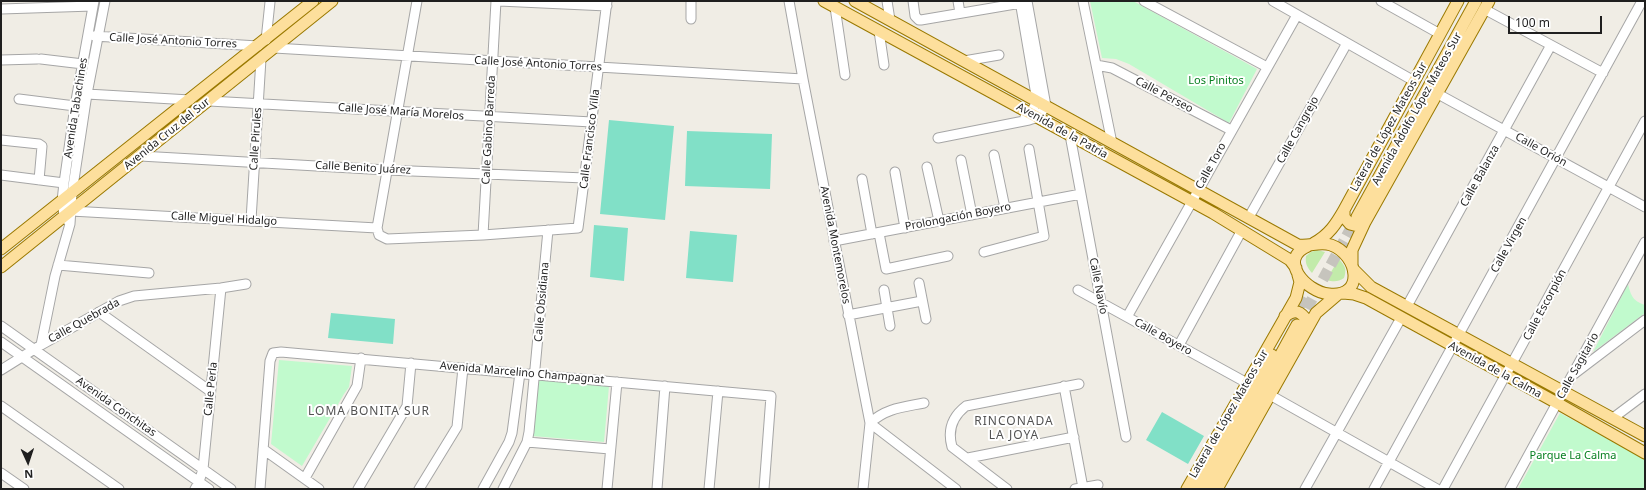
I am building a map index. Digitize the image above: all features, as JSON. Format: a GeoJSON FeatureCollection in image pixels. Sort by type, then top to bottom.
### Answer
{"type":"FeatureCollection","features":[{"type":"Feature","properties":{"kind":"main road","name":"Avenida Cruz del Sur"},"geometry":{"type":"LineString","coordinates":[[1,249],[313,1]]}},
{"type":"Feature","properties":{"kind":"main road","name":"Avenida Cruz del Sur"},"geometry":{"type":"LineString","coordinates":[[1,267],[68,217],[140,156],[332,1]]}},
{"type":"Feature","properties":{"kind":"main road","name":"Avenida de la Patria"},"geometry":{"type":"LineString","coordinates":[[824,1],[1213,213],[1290,260],[1297,272]]}},
{"type":"Feature","properties":{"kind":"main road","name":"Avenida de la Patria"},"geometry":{"type":"LineString","coordinates":[[855,1],[1298,245],[1310,245]]}},
{"type":"Feature","properties":{"kind":"main road","name":"Lateral de López Mateos Sur"},"geometry":{"type":"LineString","coordinates":[[1353,267],[1352,250],[1355,215],[1414,81],[1458,1]]}},
{"type":"Feature","properties":{"kind":"main road","name":"Avenida Adolfo López Mateos Sur"},"geometry":{"type":"LineString","coordinates":[[1355,215],[1469,1]]}},
{"type":"Feature","properties":{"kind":"main road","name":"Lateral de López Mateos Sur"},"geometry":{"type":"LineString","coordinates":[[1310,245],[1322,239],[1332,230],[1355,215],[1438,94],[1483,4]]}},
{"type":"Feature","properties":{"kind":"main road","name":"Avenida Adolfo López Mateos Sur"},"geometry":{"type":"LineString","coordinates":[[1355,215],[1483,4]]}},
{"type":"Feature","properties":{"kind":"main road"},"geometry":{"type":"LineString","coordinates":[[1213,213],[1212,206],[1216,202],[1220,201]]}},
{"type":"Feature","properties":{"kind":"main road"},"geometry":{"type":"LineString","coordinates":[[1323,243],[1331,245],[1348,256],[1353,267],[1354,280],[1349,288],[1340,294],[1320,293],[1310,288],[1297,272],[1297,256],[1304,248],[1310,245],[1323,243]]}},
{"type":"Feature","properties":{"kind":"main road","name":"Avenida de la Calma"},"geometry":{"type":"LineString","coordinates":[[1353,267],[1371,287],[1645,436]]}},
{"type":"Feature","properties":{"kind":"main road","name":"Lateral de López Mateos Sur"},"geometry":{"type":"LineString","coordinates":[[1217,489],[1270,395],[1295,323],[1296,298],[1300,282],[1297,272]]}},
{"type":"Feature","properties":{"kind":"main road","name":"Lateral de López Mateos Sur"},"geometry":{"type":"LineString","coordinates":[[1187,489],[1247,383],[1295,323],[1316,313],[1340,294]]}},
{"type":"Feature","properties":{"kind":"main road","name":"Avenida de la Calma"},"geometry":{"type":"LineString","coordinates":[[1340,294],[1354,294],[1366,298],[1645,453]]}},
{"type":"Feature","properties":{"kind":"main road"},"geometry":{"type":"LineString","coordinates":[[1207,489],[1295,323]]}},
{"type":"Feature","properties":{"kind":"main road"},"geometry":{"type":"LineString","coordinates":[[1198,489],[1295,323]]}},
{"type":"Feature","properties":{"kind":"main road"},"geometry":{"type":"LineString","coordinates":[[1440,339],[1446,327]]}},
{"type":"Feature","properties":{"kind":"main road"},"geometry":{"type":"LineString","coordinates":[[1217,489],[1232,444]]}},
{"type":"Feature","properties":{"kind":"main road"},"geometry":{"type":"LineString","coordinates":[[1193,489],[1205,475]]}},
{"type":"Feature","properties":{"kind":"street","name":"Avenida Tabachines"},"geometry":{"type":"LineString","coordinates":[[68,217],[105,1]]}},
{"type":"Feature","properties":{"kind":"street"},"geometry":{"type":"LineString","coordinates":[[417,1],[377,233],[387,239],[483,235],[548,230]]}},
{"type":"Feature","properties":{"kind":"street","name":"Calle Gabino Barreda"},"geometry":{"type":"LineString","coordinates":[[483,235],[496,1]]}},
{"type":"Feature","properties":{"kind":"street"},"geometry":{"type":"LineString","coordinates":[[499,1],[607,4]]}},
{"type":"Feature","properties":{"kind":"street"},"geometry":{"type":"LineString","coordinates":[[691,1],[691,19]]}},
{"type":"Feature","properties":{"kind":"street","name":"Avenida Montemorelos"},"geometry":{"type":"LineString","coordinates":[[789,1],[848,315],[870,423],[863,489]]}},
{"type":"Feature","properties":{"kind":"street"},"geometry":{"type":"LineString","coordinates":[[887,1],[890,20]]}},
{"type":"Feature","properties":{"kind":"street"},"geometry":{"type":"LineString","coordinates":[[913,1],[915,16],[919,20],[960,13],[1003,3],[1023,2],[1042,104],[1034,116],[1021,122],[938,138]]}},
{"type":"Feature","properties":{"kind":"street"},"geometry":{"type":"LineString","coordinates":[[958,1],[960,13]]}},
{"type":"Feature","properties":{"kind":"street"},"geometry":{"type":"LineString","coordinates":[[1083,1],[1112,143]]}},
{"type":"Feature","properties":{"kind":"street"},"geometry":{"type":"LineString","coordinates":[[1144,1],[1267,67]]}},
{"type":"Feature","properties":{"kind":"street"},"geometry":{"type":"LineString","coordinates":[[1273,1],[1414,81]]}},
{"type":"Feature","properties":{"kind":"street"},"geometry":{"type":"LineString","coordinates":[[1381,1],[1440,34]]}},
{"type":"Feature","properties":{"kind":"street","name":"Calle Virgen"},"geometry":{"type":"LineString","coordinates":[[1374,489],[1460,335],[1642,1]]}},
{"type":"Feature","properties":{"kind":"street"},"geometry":{"type":"LineString","coordinates":[[262,43],[270,2]]}},
{"type":"Feature","properties":{"kind":"street","name":"Avenida Tabachines"},"geometry":{"type":"LineString","coordinates":[[68,217],[62,201],[64,183],[75,106],[93,4]]}},
{"type":"Feature","properties":{"kind":"street"},"geometry":{"type":"LineString","coordinates":[[1,9],[93,4]]}},
{"type":"Feature","properties":{"kind":"street","name":"Calle Francisco Villa"},"geometry":{"type":"LineString","coordinates":[[548,230],[578,228],[607,4]]}},
{"type":"Feature","properties":{"kind":"street"},"geometry":{"type":"LineString","coordinates":[[1483,4],[1551,45],[1603,73]]}},
{"type":"Feature","properties":{"kind":"street"},"geometry":{"type":"LineString","coordinates":[[835,7],[845,75]]}},
{"type":"Feature","properties":{"kind":"street","name":"Calle Toro"},"geometry":{"type":"LineString","coordinates":[[1127,317],[1297,15]]}},
{"type":"Feature","properties":{"kind":"street"},"geometry":{"type":"LineString","coordinates":[[879,31],[884,65]]}},
{"type":"Feature","properties":{"kind":"street","name":"Calle José Antonio Torres"},"geometry":{"type":"LineString","coordinates":[[88,36],[262,43]]}},
{"type":"Feature","properties":{"kind":"street","name":"Calle Cangrejo"},"geometry":{"type":"LineString","coordinates":[[1249,217],[1347,43]]}},
{"type":"Feature","properties":{"kind":"street","name":"Calle Balanza"},"geometry":{"type":"LineString","coordinates":[[1407,306],[1551,45]]}},
{"type":"Feature","properties":{"kind":"street","name":"Calle José Antonio Torres"},"geometry":{"type":"LineString","coordinates":[[274,48],[803,79]]}},
{"type":"Feature","properties":{"kind":"street"},"geometry":{"type":"LineString","coordinates":[[964,61],[999,55]]}},
{"type":"Feature","properties":{"kind":"street"},"geometry":{"type":"LineString","coordinates":[[1,60],[39,59],[83,64]]}},
{"type":"Feature","properties":{"kind":"street","name":"Calle Pirules"},"geometry":{"type":"LineString","coordinates":[[251,220],[261,59]]}},
{"type":"Feature","properties":{"kind":"street","name":"Calle Perseo"},"geometry":{"type":"LineString","coordinates":[[1096,65],[1112,68],[1231,130]]}},
{"type":"Feature","properties":{"kind":"street"},"geometry":{"type":"LineString","coordinates":[[88,94],[190,100]]}},
{"type":"Feature","properties":{"kind":"street","name":"Calle Orión"},"geometry":{"type":"LineString","coordinates":[[1438,94],[1645,206]]}},
{"type":"Feature","properties":{"kind":"street"},"geometry":{"type":"LineString","coordinates":[[19,99],[75,106]]}},
{"type":"Feature","properties":{"kind":"street","name":"Calle José María Morelos"},"geometry":{"type":"LineString","coordinates":[[209,101],[592,122]]}},
{"type":"Feature","properties":{"kind":"street","name":"Calle Escorpión"},"geometry":{"type":"LineString","coordinates":[[1443,489],[1513,364],[1645,121]]}},
{"type":"Feature","properties":{"kind":"street","name":"Calle Navío"},"geometry":{"type":"LineString","coordinates":[[1070,135],[1126,437]]}},
{"type":"Feature","properties":{"kind":"street"},"geometry":{"type":"LineString","coordinates":[[1,140],[39,144],[42,146],[39,180]]}},
{"type":"Feature","properties":{"kind":"street"},"geometry":{"type":"LineString","coordinates":[[984,252],[1044,236],[1029,149]]}},
{"type":"Feature","properties":{"kind":"street"},"geometry":{"type":"LineString","coordinates":[[994,155],[1005,208]]}},
{"type":"Feature","properties":{"kind":"street","name":"Calle Benito Juárez"},"geometry":{"type":"LineString","coordinates":[[140,156],[387,170],[585,178]]}},
{"type":"Feature","properties":{"kind":"street"},"geometry":{"type":"LineString","coordinates":[[961,160],[972,215]]}},
{"type":"Feature","properties":{"kind":"street"},"geometry":{"type":"LineString","coordinates":[[927,167],[939,221]]}},
{"type":"Feature","properties":{"kind":"street"},"geometry":{"type":"LineString","coordinates":[[895,172],[906,228]]}},
{"type":"Feature","properties":{"kind":"street"},"geometry":{"type":"LineString","coordinates":[[1,175],[64,183]]}},
{"type":"Feature","properties":{"kind":"street"},"geometry":{"type":"LineString","coordinates":[[862,179],[875,233],[886,269],[948,256]]}},
{"type":"Feature","properties":{"kind":"street","name":"Prolongación Boyero"},"geometry":{"type":"LineString","coordinates":[[834,241],[1081,194]]}},
{"type":"Feature","properties":{"kind":"street"},"geometry":{"type":"LineString","coordinates":[[38,347],[68,217]]}},
{"type":"Feature","properties":{"kind":"street","name":"Calle Miguel Hidalgo"},"geometry":{"type":"LineString","coordinates":[[68,217],[251,220],[377,228]]}},
{"type":"Feature","properties":{"kind":"street","name":"Calle Obsidiana"},"geometry":{"type":"LineString","coordinates":[[503,489],[527,442],[529,432],[548,230]]}},
{"type":"Feature","properties":{"kind":"street"},"geometry":{"type":"LineString","coordinates":[[1179,346],[1242,230]]}},
{"type":"Feature","properties":{"kind":"street","name":"Calle Sagitario"},"geometry":{"type":"LineString","coordinates":[[1510,489],[1645,242]]}},
{"type":"Feature","properties":{"kind":"street"},"geometry":{"type":"LineString","coordinates":[[58,265],[149,273]]}},
{"type":"Feature","properties":{"kind":"street"},"geometry":{"type":"LineString","coordinates":[[919,283],[926,319]]}},
{"type":"Feature","properties":{"kind":"street","name":"Calle Quebrada"},"geometry":{"type":"LineString","coordinates":[[1,370],[119,301],[134,296],[221,288],[246,284]]}},
{"type":"Feature","properties":{"kind":"street","name":"Calle Perla"},"geometry":{"type":"LineString","coordinates":[[197,486],[203,469],[221,288]]}},
{"type":"Feature","properties":{"kind":"street"},"geometry":{"type":"LineString","coordinates":[[884,290],[890,326]]}},
{"type":"Feature","properties":{"kind":"street","name":"Calle Boyero"},"geometry":{"type":"LineString","coordinates":[[1078,290],[1247,383]]}},
{"type":"Feature","properties":{"kind":"street"},"geometry":{"type":"LineString","coordinates":[[848,315],[922,301]]}},
{"type":"Feature","properties":{"kind":"street"},"geometry":{"type":"LineString","coordinates":[[99,312],[210,390]]}},
{"type":"Feature","properties":{"kind":"street"},"geometry":{"type":"LineString","coordinates":[[1305,489],[1401,318]]}},
{"type":"Feature","properties":{"kind":"street"},"geometry":{"type":"LineString","coordinates":[[1572,376],[1645,320]]}},
{"type":"Feature","properties":{"kind":"street","name":"Avenida Conchitas"},"geometry":{"type":"LineString","coordinates":[[1,326],[38,347],[231,489]]}},
{"type":"Feature","properties":{"kind":"street","name":"Avenida Conchitas"},"geometry":{"type":"LineString","coordinates":[[1,342],[197,486],[209,489]]}},
{"type":"Feature","properties":{"kind":"street","name":"Avenida Marcelino Champagnat"},"geometry":{"type":"LineString","coordinates":[[263,450],[270,362],[273,353],[281,352],[361,358],[771,396],[764,489]]}},
{"type":"Feature","properties":{"kind":"street"},"geometry":{"type":"LineString","coordinates":[[305,478],[357,386],[361,358]]}},
{"type":"Feature","properties":{"kind":"street"},"geometry":{"type":"LineString","coordinates":[[358,489],[407,406],[411,363]]}},
{"type":"Feature","properties":{"kind":"street"},"geometry":{"type":"LineString","coordinates":[[419,489],[457,427],[463,368]]}},
{"type":"Feature","properties":{"kind":"street"},"geometry":{"type":"LineString","coordinates":[[483,489],[509,442],[512,433],[520,373]]}},
{"type":"Feature","properties":{"kind":"street"},"geometry":{"type":"LineString","coordinates":[[607,489],[617,382]]}},
{"type":"Feature","properties":{"kind":"street"},"geometry":{"type":"LineString","coordinates":[[1005,489],[968,458],[952,447],[951,426],[957,413],[966,406],[1079,384]]}},
{"type":"Feature","properties":{"kind":"street"},"geometry":{"type":"LineString","coordinates":[[657,489],[665,386]]}},
{"type":"Feature","properties":{"kind":"street"},"geometry":{"type":"LineString","coordinates":[[1064,386],[1074,437],[1079,488],[1098,485]]}},
{"type":"Feature","properties":{"kind":"street"},"geometry":{"type":"LineString","coordinates":[[709,489],[718,391]]}},
{"type":"Feature","properties":{"kind":"street"},"geometry":{"type":"LineString","coordinates":[[1613,418],[1645,394]]}},
{"type":"Feature","properties":{"kind":"street"},"geometry":{"type":"LineString","coordinates":[[1270,395],[1437,489]]}},
{"type":"Feature","properties":{"kind":"street"},"geometry":{"type":"LineString","coordinates":[[924,403],[886,411],[876,416],[870,423],[956,489]]}},
{"type":"Feature","properties":{"kind":"street"},"geometry":{"type":"LineString","coordinates":[[1,406],[119,489]]}},
{"type":"Feature","properties":{"kind":"street"},"geometry":{"type":"LineString","coordinates":[[968,458],[1074,437]]}},
{"type":"Feature","properties":{"kind":"street"},"geometry":{"type":"LineString","coordinates":[[527,442],[610,449]]}},
{"type":"Feature","properties":{"kind":"street"},"geometry":{"type":"LineString","coordinates":[[260,489],[263,450],[319,489]]}},
{"type":"Feature","properties":{"kind":"street"},"geometry":{"type":"LineString","coordinates":[[1,472],[24,489]]}},
{"type":"Feature","properties":{"kind":"green space","name":"Los Pinitos"},"geometry":{"type":"Polygon","coordinates":[[[1090,1],[1133,1],[1257,69],[1229,123],[1129,64],[1116,59],[1102,58],[1090,1]]]}},
{"type":"Feature","properties":{"kind":"green space"},"geometry":{"type":"Polygon","coordinates":[[[609,120],[674,126],[665,220],[600,214],[609,120]]]}},
{"type":"Feature","properties":{"kind":"green space"},"geometry":{"type":"Polygon","coordinates":[[[687,131],[772,134],[770,189],[685,186],[687,131]]]}},
{"type":"Feature","properties":{"kind":"green space"},"geometry":{"type":"Polygon","coordinates":[[[594,225],[628,228],[624,281],[590,277],[594,225]]]}},
{"type":"Feature","properties":{"kind":"green space"},"geometry":{"type":"Polygon","coordinates":[[[690,231],[737,235],[733,282],[686,278],[690,231]]]}},
{"type":"Feature","properties":{"kind":"green space"},"geometry":{"type":"Polygon","coordinates":[[[1317,250],[1325,252],[1312,273],[1307,265],[1306,256],[1317,250]]]}},
{"type":"Feature","properties":{"kind":"green space"},"geometry":{"type":"Polygon","coordinates":[[[1339,259],[1345,268],[1344,278],[1336,281],[1326,280],[1339,259]]]}},
{"type":"Feature","properties":{"kind":"green space"},"geometry":{"type":"Polygon","coordinates":[[[1628,284],[1633,298],[1645,305],[1645,313],[1593,352],[1628,284]]]}},
{"type":"Feature","properties":{"kind":"green space"},"geometry":{"type":"Polygon","coordinates":[[[331,313],[395,319],[393,344],[328,338],[331,313]]]}},
{"type":"Feature","properties":{"kind":"green space"},"geometry":{"type":"Polygon","coordinates":[[[279,360],[352,366],[349,387],[302,466],[271,444],[279,360]]]}},
{"type":"Feature","properties":{"kind":"green space"},"geometry":{"type":"Polygon","coordinates":[[[538,380],[609,386],[604,442],[532,436],[538,380]]]}},
{"type":"Feature","properties":{"kind":"green space"},"geometry":{"type":"Polygon","coordinates":[[[1162,412],[1204,436],[1188,464],[1146,440],[1162,412]]]}},
{"type":"Feature","properties":{"kind":"green space","name":"Parque La Calma"},"geometry":{"type":"Polygon","coordinates":[[[1560,413],[1645,459],[1645,489],[1518,489],[1560,413]]]}},
{"type":"Feature","properties":{"kind":"tunnel"},"geometry":{"type":"LineString","coordinates":[[1299,323],[1357,217]]}},
{"type":"Feature","properties":{"kind":"tunnel"},"geometry":{"type":"LineString","coordinates":[[1291,321],[1309,289]]}},
{"type":"Feature","properties":{"kind":"district","name":"LOMA BONITA SUR"},"geometry":{"type":"Point","coordinates":[369,412]}},
{"type":"Feature","properties":{"kind":"district","name":"RINCONADA LA JOYA"},"geometry":{"type":"Point","coordinates":[1014,429]}}]}
